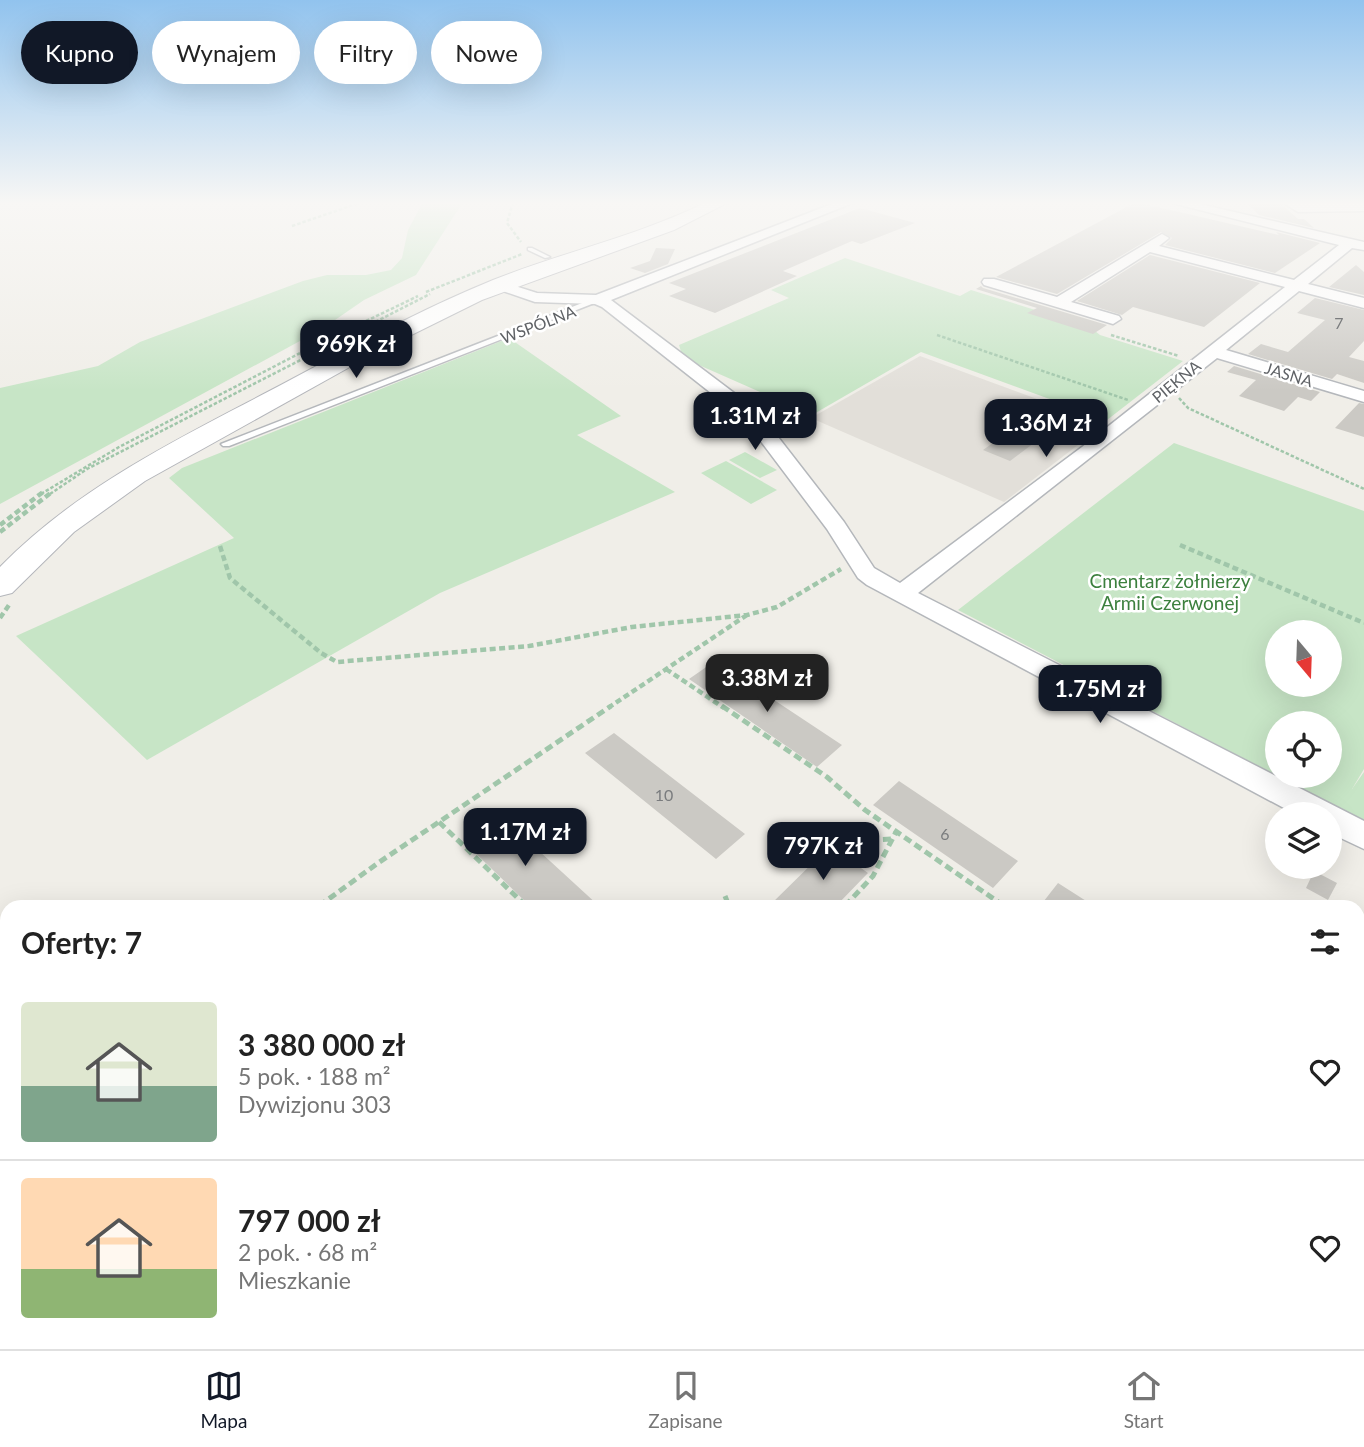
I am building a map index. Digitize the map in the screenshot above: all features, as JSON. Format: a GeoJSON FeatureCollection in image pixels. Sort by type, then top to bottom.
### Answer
{"type":"FeatureCollection","features":[{"type":"Feature","properties":{"kind":"main road"},"geometry":{"type":"LineString","coordinates":[[38,517],[134,456],[391,321],[513,265]]}},
{"type":"Feature","properties":{"kind":"main road"},"geometry":{"type":"LineString","coordinates":[[0,586],[45,539],[123,481],[417,322],[499,285],[556,265]]}},
{"type":"Feature","properties":{"kind":"street","name":"WSPÓLNA"},"geometry":{"type":"LineString","coordinates":[[598,300],[688,265]]}},
{"type":"Feature","properties":{"kind":"street"},"geometry":{"type":"LineString","coordinates":[[1058,303],[1119,265]]}},
{"type":"Feature","properties":{"kind":"street"},"geometry":{"type":"LineString","coordinates":[[1217,265],[1364,303]]}},
{"type":"Feature","properties":{"kind":"street","name":"PIĘKNA"},"geometry":{"type":"LineString","coordinates":[[901,594],[1297,286],[1328,265]]}},
{"type":"Feature","properties":{"kind":"street"},"geometry":{"type":"LineString","coordinates":[[989,282],[1113,319]]}},
{"type":"Feature","properties":{"kind":"street"},"geometry":{"type":"LineString","coordinates":[[499,285],[535,297],[598,300],[607,304],[751,415],[866,573],[901,594],[1299,802]]}},
{"type":"Feature","properties":{"kind":"street","name":"JASNA"},"geometry":{"type":"LineString","coordinates":[[1213,351],[1364,397]]}},
{"type":"Feature","properties":{"kind":"street"},"geometry":{"type":"LineString","coordinates":[[1342,824],[1364,836]]}},
{"type":"Feature","properties":{"kind":"lane","name":"WSPÓLNA"},"geometry":{"type":"LineString","coordinates":[[226,444],[598,300]]}},
{"type":"Feature","properties":{"kind":"path"},"geometry":{"type":"LineString","coordinates":[[1113,319],[1101,329],[1105,333],[1181,357]]}},
{"type":"Feature","properties":{"kind":"path"},"geometry":{"type":"LineString","coordinates":[[937,335],[1146,405]]}},
{"type":"Feature","properties":{"kind":"path"},"geometry":{"type":"LineString","coordinates":[[1169,387],[1188,408],[1364,489]]}},
{"type":"Feature","properties":{"kind":"path"},"geometry":{"type":"LineString","coordinates":[[1180,545],[1364,622]]}},
{"type":"Feature","properties":{"kind":"path"},"geometry":{"type":"LineString","coordinates":[[220,546],[230,578],[321,653],[337,662],[528,646],[632,626],[747,615],[776,607],[856,559]]}},
{"type":"Feature","properties":{"kind":"path"},"geometry":{"type":"LineString","coordinates":[[328,900],[747,615]]}},
{"type":"Feature","properties":{"kind":"path"},"geometry":{"type":"LineString","coordinates":[[666,669],[827,777],[865,810],[995,900]]}},
{"type":"Feature","properties":{"kind":"path"},"geometry":{"type":"LineString","coordinates":[[439,822],[520,900]]}},
{"type":"Feature","properties":{"kind":"path"},"geometry":{"type":"LineString","coordinates":[[851,900],[873,876],[896,832]]}},
{"type":"Feature","properties":{"kind":"path"},"geometry":{"type":"LineString","coordinates":[[783,844],[893,839]]}},
{"type":"Feature","properties":{"kind":"path"},"geometry":{"type":"LineString","coordinates":[[725,896],[727,900]]}},
{"type":"Feature","properties":{"kind":"shaded area"},"geometry":{"type":"Polygon","coordinates":[[[920,356],[1105,424],[1004,502],[811,418],[920,356]]]}},
{"type":"Feature","properties":{"kind":"green space"},"geometry":{"type":"Polygon","coordinates":[[[396,265],[422,265],[416,275],[364,300],[322,329],[0,504],[0,388],[98,366],[140,342],[303,281],[327,275],[366,275],[391,270],[396,265]]]}},
{"type":"Feature","properties":{"kind":"green space"},"geometry":{"type":"Polygon","coordinates":[[[829,265],[866,265],[960,296],[971,290],[1090,327],[1100,335],[1183,361],[1107,420],[921,352],[812,415],[683,358],[679,345],[789,298],[771,290],[829,265]]]}},
{"type":"Feature","properties":{"kind":"green space"},"geometry":{"type":"Polygon","coordinates":[[[509,338],[621,416],[577,435],[675,492],[440,593],[147,760],[16,636],[234,538],[169,478],[182,468],[509,338]]]}},
{"type":"Feature","properties":{"kind":"green space","name":"Cmentarz żołnierzy Armii Czerwonej"},"geometry":{"type":"Polygon","coordinates":[[[1174,443],[1364,511],[1364,769],[1352,789],[1364,772],[1364,828],[1342,810],[1342,802],[1328,802],[1301,788],[1342,788],[1342,711],[1265,711],[1265,770],[958,610],[1174,443]]]}},
{"type":"Feature","properties":{"kind":"green space"},"geometry":{"type":"Polygon","coordinates":[[[745,452],[777,470],[760,478],[729,460],[745,452]]]}},
{"type":"Feature","properties":{"kind":"green space"},"geometry":{"type":"Polygon","coordinates":[[[726,461],[777,490],[751,504],[701,473],[726,461]]]}},
{"type":"Feature","properties":{"kind":"building"},"geometry":{"type":"Polygon","coordinates":[[[639,265],[666,265],[645,273],[630,268],[639,265]]]}},
{"type":"Feature","properties":{"kind":"building"},"geometry":{"type":"Polygon","coordinates":[[[715,265],[797,265],[783,271],[797,276],[715,313],[669,296],[686,289],[669,283],[715,265]]]}},
{"type":"Feature","properties":{"kind":"building"},"geometry":{"type":"Polygon","coordinates":[[[1018,265],[1106,265],[1057,294],[996,277],[1018,265]]]}},
{"type":"Feature","properties":{"kind":"building"},"geometry":{"type":"Polygon","coordinates":[[[1134,265],[1189,265],[1260,283],[1204,327],[1133,307],[1122,315],[1077,301],[1134,265]]]}},
{"type":"Feature","properties":{"kind":"building"},"geometry":{"type":"Polygon","coordinates":[[[1243,265],[1287,265],[1275,273],[1243,265]]]}},
{"type":"Feature","properties":{"kind":"building"},"geometry":{"type":"Polygon","coordinates":[[[1356,265],[1364,272],[1364,295],[1329,287],[1356,265]]]}},
{"type":"Feature","properties":{"kind":"building"},"geometry":{"type":"Polygon","coordinates":[[[981,286],[1107,325],[1093,334],[1027,313],[1037,308],[976,289],[981,286]]]}},
{"type":"Feature","properties":{"kind":"building"},"geometry":{"type":"Polygon","coordinates":[[[1315,298],[1364,310],[1364,341],[1349,357],[1364,361],[1364,383],[1337,374],[1332,379],[1248,354],[1261,344],[1288,352],[1325,320],[1297,313],[1315,298]]]}},
{"type":"Feature","properties":{"kind":"building"},"geometry":{"type":"Polygon","coordinates":[[[1234,366],[1320,392],[1311,401],[1298,397],[1284,411],[1239,396],[1256,380],[1227,372],[1234,366]]]}},
{"type":"Feature","properties":{"kind":"building"},"geometry":{"type":"Polygon","coordinates":[[[1359,403],[1364,404],[1364,437],[1335,428],[1359,403]]]}},
{"type":"Feature","properties":{"kind":"building"},"geometry":{"type":"Polygon","coordinates":[[[1028,418],[1054,428],[1010,461],[983,450],[1028,418]]]}},
{"type":"Feature","properties":{"kind":"building"},"geometry":{"type":"Polygon","coordinates":[[[715,661],[842,745],[817,767],[689,679],[715,661]]]}},
{"type":"Feature","properties":{"kind":"building"},"geometry":{"type":"Polygon","coordinates":[[[614,733],[745,834],[716,859],[585,753],[614,733]]]}},
{"type":"Feature","properties":{"kind":"building"},"geometry":{"type":"Polygon","coordinates":[[[899,781],[1018,861],[993,888],[873,805],[899,781]]]}},
{"type":"Feature","properties":{"kind":"building"},"geometry":{"type":"Polygon","coordinates":[[[501,816],[592,900],[524,900],[464,842],[501,816]]]}},
{"type":"Feature","properties":{"kind":"building"},"geometry":{"type":"Polygon","coordinates":[[[830,846],[868,873],[842,900],[775,900],[830,846]]]}},
{"type":"Feature","properties":{"kind":"building"},"geometry":{"type":"Polygon","coordinates":[[[1310,879],[1329,879],[1337,883],[1328,900],[1306,888],[1310,879]]]}},
{"type":"Feature","properties":{"kind":"building"},"geometry":{"type":"Polygon","coordinates":[[[1058,883],[1085,900],[1045,900],[1058,883]]]}}]}
